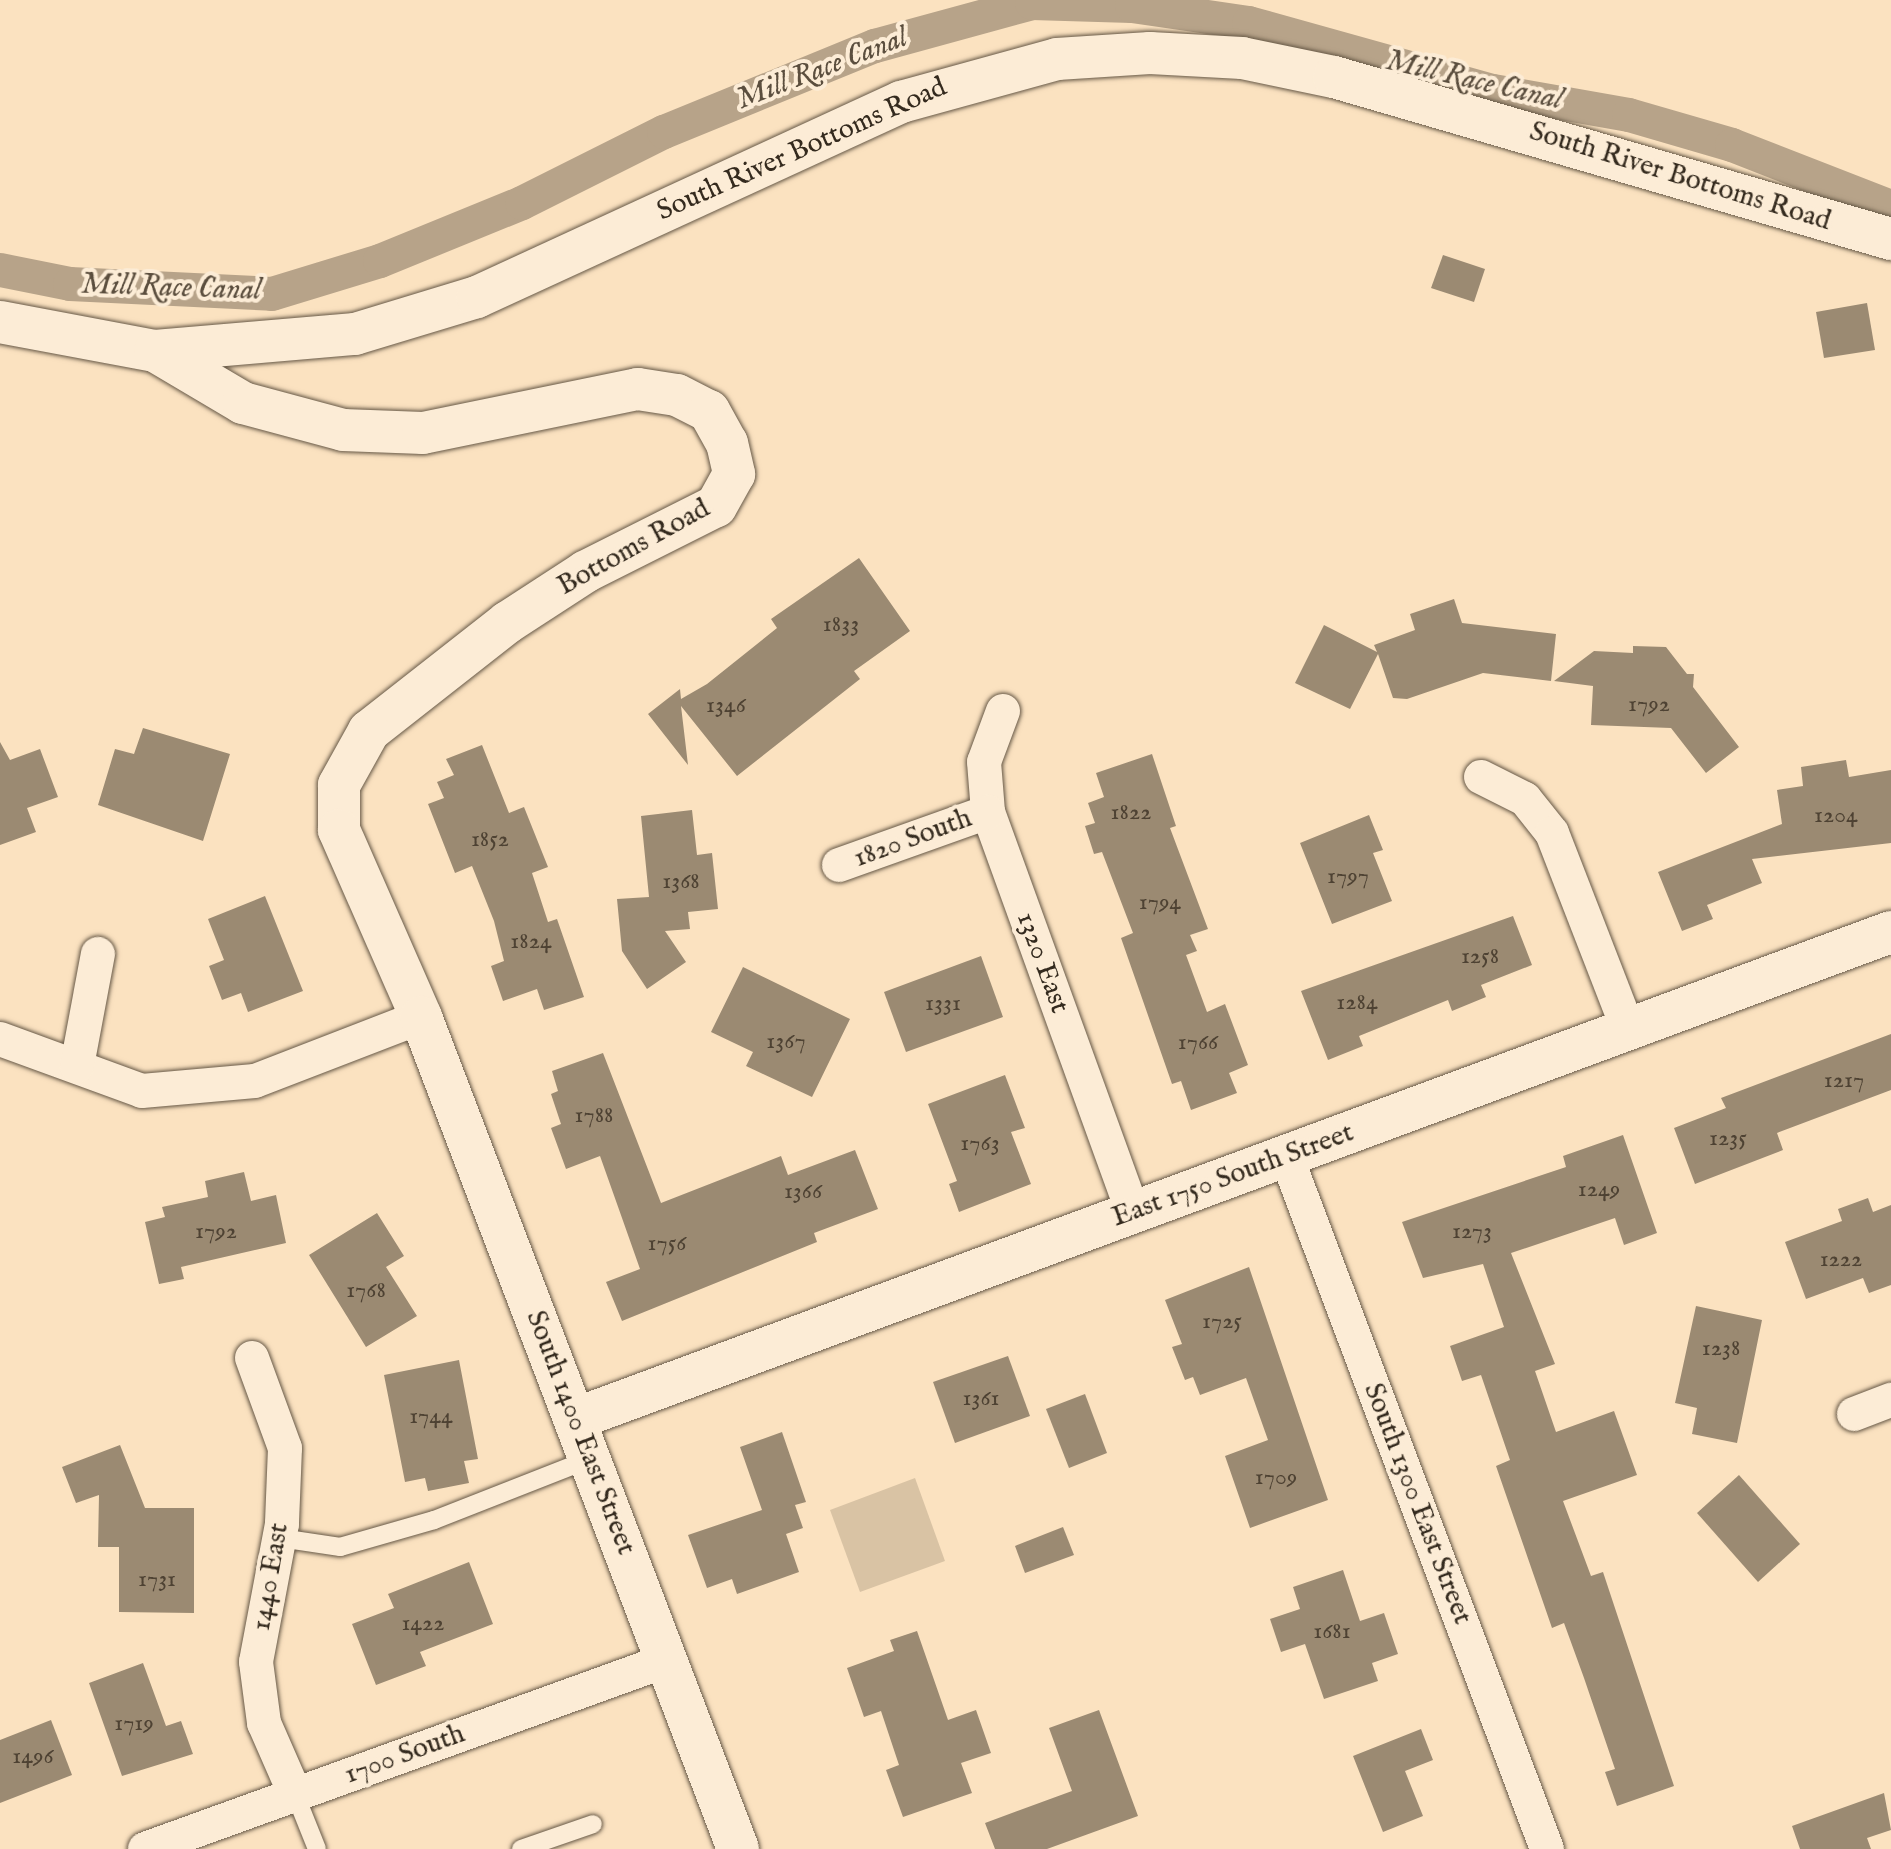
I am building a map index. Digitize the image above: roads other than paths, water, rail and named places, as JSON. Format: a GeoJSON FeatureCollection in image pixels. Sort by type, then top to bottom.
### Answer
{"type":"FeatureCollection","features":[{"type":"Feature","properties":{"kind":"street","name":"South River Bottoms Road"},"geometry":{"type":"LineString","coordinates":[[0,322],[155,351],[288,343],[397,324],[477,297],[901,102],[1057,59],[1150,53],[1242,58],[1334,77],[1891,239]]}},
{"type":"Feature","properties":{"kind":"street","name":"Bottoms Road"},"geometry":{"type":"LineString","coordinates":[[155,351],[243,403],[343,430],[423,433],[638,389],[677,395],[709,411],[727,443],[734,474],[716,506],[585,572],[508,622],[369,731],[339,785],[339,830],[421,1017]]}},
{"type":"Feature","properties":{"kind":"street","name":"1320 East"},"geometry":{"type":"LineString","coordinates":[[1003,711],[984,762],[988,812],[1133,1212]]}},
{"type":"Feature","properties":{"kind":"street"},"geometry":{"type":"LineString","coordinates":[[1481,777],[1525,799],[1552,833],[1627,1026]]}},
{"type":"Feature","properties":{"kind":"street","name":"1820 South"},"geometry":{"type":"LineString","coordinates":[[839,865],[988,812]]}},
{"type":"Feature","properties":{"kind":"street","name":"East 1750 South Street"},"geometry":{"type":"LineString","coordinates":[[575,1419],[1287,1158],[1627,1026],[1891,932]]}},
{"type":"Feature","properties":{"kind":"street"},"geometry":{"type":"LineString","coordinates":[[77,1066],[98,954]]}},
{"type":"Feature","properties":{"kind":"street"},"geometry":{"type":"LineString","coordinates":[[0,1039],[142,1091],[255,1081],[421,1017]]}},
{"type":"Feature","properties":{"kind":"street","name":"South 1400 East Street"},"geometry":{"type":"LineString","coordinates":[[421,1017],[738,1849]]}},
{"type":"Feature","properties":{"kind":"street","name":"South 1300 East Street"},"geometry":{"type":"LineString","coordinates":[[1287,1158],[1547,1849]]}},
{"type":"Feature","properties":{"kind":"street","name":"1440 East"},"geometry":{"type":"LineString","coordinates":[[252,1358],[285,1448],[280,1538],[256,1662],[264,1723],[295,1794]]}},
{"type":"Feature","properties":{"kind":"street"},"geometry":{"type":"LineString","coordinates":[[1854,1414],[1891,1400]]}},
{"type":"Feature","properties":{"kind":"street","name":"1700 South"},"geometry":{"type":"LineString","coordinates":[[145,1849],[665,1661]]}},
{"type":"Feature","properties":{"kind":"lane"},"geometry":{"type":"LineString","coordinates":[[280,1538],[340,1547],[434,1520],[590,1459]]}},
{"type":"Feature","properties":{"kind":"lane"},"geometry":{"type":"LineString","coordinates":[[295,1794],[317,1849]]}},
{"type":"Feature","properties":{"kind":"lane"},"geometry":{"type":"LineString","coordinates":[[521,1849],[593,1824]]}},
{"type":"Feature","properties":{"kind":"waterway","name":"Mill Race Canal"},"geometry":{"type":"LineString","coordinates":[[0,270],[70,284],[272,294],[380,261],[522,203],[664,132],[875,46],[1032,3],[1132,6],[1249,23],[1493,91],[1629,115],[1732,145],[1891,207]]}}]}
